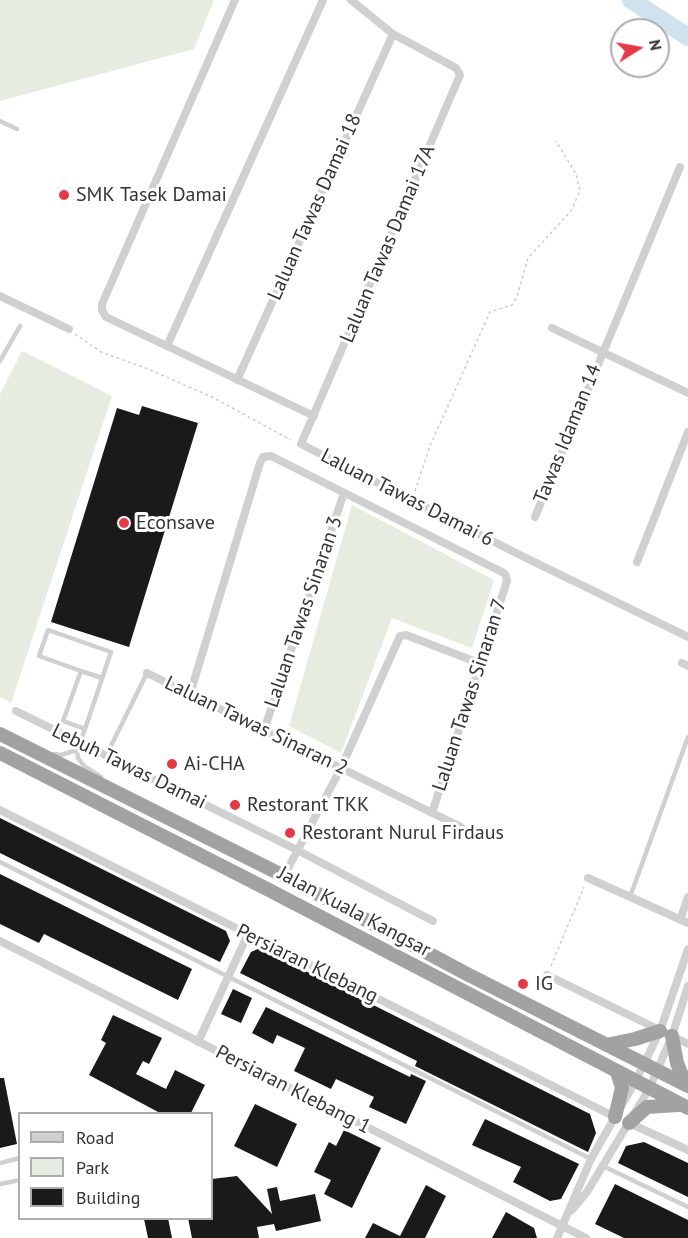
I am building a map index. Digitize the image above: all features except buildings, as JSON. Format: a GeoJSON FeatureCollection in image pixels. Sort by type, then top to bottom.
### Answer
{"type":"FeatureCollection","features":[{"type":"Feature","properties":{"kind":"highway","name":"Jalan Kuala Kangsar"},"geometry":{"type":"LineString","coordinates":[[3,736],[284,876],[687,1086]]}},
{"type":"Feature","properties":{"kind":"highway","name":"Jalan Kuala Kangsar"},"geometry":{"type":"LineString","coordinates":[[0,753],[256,883],[684,1106]]}},
{"type":"Feature","properties":{"kind":"highway"},"geometry":{"type":"LineString","coordinates":[[606,1045],[666,1033],[687,1086]]}},
{"type":"Feature","properties":{"kind":"highway"},"geometry":{"type":"LineString","coordinates":[[615,1117],[622,1088],[617,1072]]}},
{"type":"Feature","properties":{"kind":"highway"},"geometry":{"type":"LineString","coordinates":[[628,1123],[647,1107],[684,1106]]}},
{"type":"Feature","properties":{"kind":"street"},"geometry":{"type":"LineString","coordinates":[[235,0],[102,304],[103,313],[106,317],[314,416]]}},
{"type":"Feature","properties":{"kind":"street"},"geometry":{"type":"LineString","coordinates":[[166,346],[323,0]]}},
{"type":"Feature","properties":{"kind":"street"},"geometry":{"type":"LineString","coordinates":[[351,0],[393,34]]}},
{"type":"Feature","properties":{"kind":"street","name":"Laluan Tawas Damai 17A"},"geometry":{"type":"LineString","coordinates":[[314,416],[459,80],[459,72],[456,68],[393,34]]}},
{"type":"Feature","properties":{"kind":"street","name":"Laluan Tawas Damai 18"},"geometry":{"type":"LineString","coordinates":[[237,380],[393,34]]}},
{"type":"Feature","properties":{"kind":"street","name":"Tawas Idaman 14"},"geometry":{"type":"LineString","coordinates":[[535,517],[680,167]]}},
{"type":"Feature","properties":{"kind":"street"},"geometry":{"type":"LineString","coordinates":[[0,296],[69,329]]}},
{"type":"Feature","properties":{"kind":"street"},"geometry":{"type":"LineString","coordinates":[[552,328],[688,393]]}},
{"type":"Feature","properties":{"kind":"street","name":"Laluan Tawas Damai 6"},"geometry":{"type":"LineString","coordinates":[[314,416],[301,442],[303,446],[688,637]]}},
{"type":"Feature","properties":{"kind":"street"},"geometry":{"type":"LineString","coordinates":[[637,562],[688,432]]}},
{"type":"Feature","properties":{"kind":"street"},"geometry":{"type":"LineString","coordinates":[[190,694],[263,456],[271,456],[344,494]]}},
{"type":"Feature","properties":{"kind":"street","name":"Laluan Tawas Sinaran 7"},"geometry":{"type":"LineString","coordinates":[[344,494],[506,576],[507,581],[432,813]]}},
{"type":"Feature","properties":{"kind":"street","name":"Laluan Tawas Sinaran 3"},"geometry":{"type":"LineString","coordinates":[[264,730],[344,494]]}},
{"type":"Feature","properties":{"kind":"street"},"geometry":{"type":"LineString","coordinates":[[284,876],[342,768],[400,636],[406,635],[480,663]]}},
{"type":"Feature","properties":{"kind":"street","name":"Laluan Tawas Sinaran 2"},"geometry":{"type":"LineString","coordinates":[[147,673],[461,827]]}},
{"type":"Feature","properties":{"kind":"street","name":"Lebuh Tawas Damai"},"geometry":{"type":"LineString","coordinates":[[16,711],[79,747],[106,756],[297,850],[433,921]]}},
{"type":"Feature","properties":{"kind":"street","name":"Persiaran Klebang"},"geometry":{"type":"LineString","coordinates":[[0,810],[615,1117]]}},
{"type":"Feature","properties":{"kind":"street"},"geometry":{"type":"LineString","coordinates":[[588,878],[684,922],[688,897]]}},
{"type":"Feature","properties":{"kind":"street"},"geometry":{"type":"LineString","coordinates":[[198,1042],[248,934]]}},
{"type":"Feature","properties":{"kind":"street","name":"Persiaran Klebang 1"},"geometry":{"type":"LineString","coordinates":[[0,941],[586,1238]]}},
{"type":"Feature","properties":{"kind":"street"},"geometry":{"type":"LineString","coordinates":[[568,1215],[587,1192],[658,1071],[688,950]]}},
{"type":"Feature","properties":{"kind":"street"},"geometry":{"type":"LineString","coordinates":[[547,975],[688,1044]]}},
{"type":"Feature","properties":{"kind":"street"},"geometry":{"type":"LineString","coordinates":[[558,1238],[591,1160],[644,1064],[666,1033],[688,986]]}},
{"type":"Feature","properties":{"kind":"street"},"geometry":{"type":"LineString","coordinates":[[628,1123],[688,1150]]}},
{"type":"Feature","properties":{"kind":"lane"},"geometry":{"type":"LineString","coordinates":[[0,121],[17,129]]}},
{"type":"Feature","properties":{"kind":"lane"},"geometry":{"type":"LineString","coordinates":[[0,361],[20,326]]}},
{"type":"Feature","properties":{"kind":"lane"},"geometry":{"type":"LineString","coordinates":[[102,678],[39,656],[48,630],[111,652],[79,747],[78,758],[84,766],[108,781],[118,793]]}},
{"type":"Feature","properties":{"kind":"lane"},"geometry":{"type":"LineString","coordinates":[[81,670],[63,722],[85,729]]}},
{"type":"Feature","properties":{"kind":"lane"},"geometry":{"type":"LineString","coordinates":[[106,756],[147,673]]}},
{"type":"Feature","properties":{"kind":"lane"},"geometry":{"type":"LineString","coordinates":[[3,736],[16,737],[55,755],[79,747]]}},
{"type":"Feature","properties":{"kind":"lane"},"geometry":{"type":"LineString","coordinates":[[630,897],[688,737]]}},
{"type":"Feature","properties":{"kind":"lane"},"geometry":{"type":"LineString","coordinates":[[0,862],[591,1160]]}},
{"type":"Feature","properties":{"kind":"lane"},"geometry":{"type":"LineString","coordinates":[[0,1163],[18,1158]]}},
{"type":"Feature","properties":{"kind":"lane"},"geometry":{"type":"LineString","coordinates":[[603,1166],[688,1207]]}},
{"type":"Feature","properties":{"kind":"lane"},"geometry":{"type":"LineString","coordinates":[[0,1184],[18,1180]]}},
{"type":"Feature","properties":{"kind":"path"},"geometry":{"type":"LineString","coordinates":[[412,500],[430,446],[490,312],[512,305],[517,297],[528,258],[571,211],[580,191],[576,174],[556,141]]}},
{"type":"Feature","properties":{"kind":"path"},"geometry":{"type":"LineString","coordinates":[[69,329],[100,352],[148,369],[212,397],[303,446]]}},
{"type":"Feature","properties":{"kind":"path"},"geometry":{"type":"LineString","coordinates":[[547,975],[588,878]]}},
{"type":"Feature","properties":{"kind":"green space"},"geometry":{"type":"Polygon","coordinates":[[[0,0],[214,0],[194,49],[0,101],[0,0]]]}},
{"type":"Feature","properties":{"kind":"green space"},"geometry":{"type":"Polygon","coordinates":[[[22,351],[112,396],[11,703],[0,697],[0,394],[22,351]]]}},
{"type":"Feature","properties":{"kind":"green space"},"geometry":{"type":"Polygon","coordinates":[[[352,505],[494,580],[472,648],[392,618],[341,753],[289,726],[352,505]]]}},
{"type":"Feature","properties":{"kind":"waterway"},"geometry":{"type":"LineString","coordinates":[[631,0],[688,37]]}},
{"type":"Feature","properties":{"kind":"place","name":"SMK Tasek Damai"},"geometry":{"type":"Point","coordinates":[64,195]}},
{"type":"Feature","properties":{"kind":"place","name":"Econsave"},"geometry":{"type":"Point","coordinates":[124,523]}},
{"type":"Feature","properties":{"kind":"place","name":"Ai-CHA"},"geometry":{"type":"Point","coordinates":[172,764]}},
{"type":"Feature","properties":{"kind":"place","name":"Restorant TKK"},"geometry":{"type":"Point","coordinates":[235,805]}},
{"type":"Feature","properties":{"kind":"place","name":"Restorant Nurul Firdaus"},"geometry":{"type":"Point","coordinates":[290,833]}},
{"type":"Feature","properties":{"kind":"place","name":"IG"},"geometry":{"type":"Point","coordinates":[523,984]}}]}
